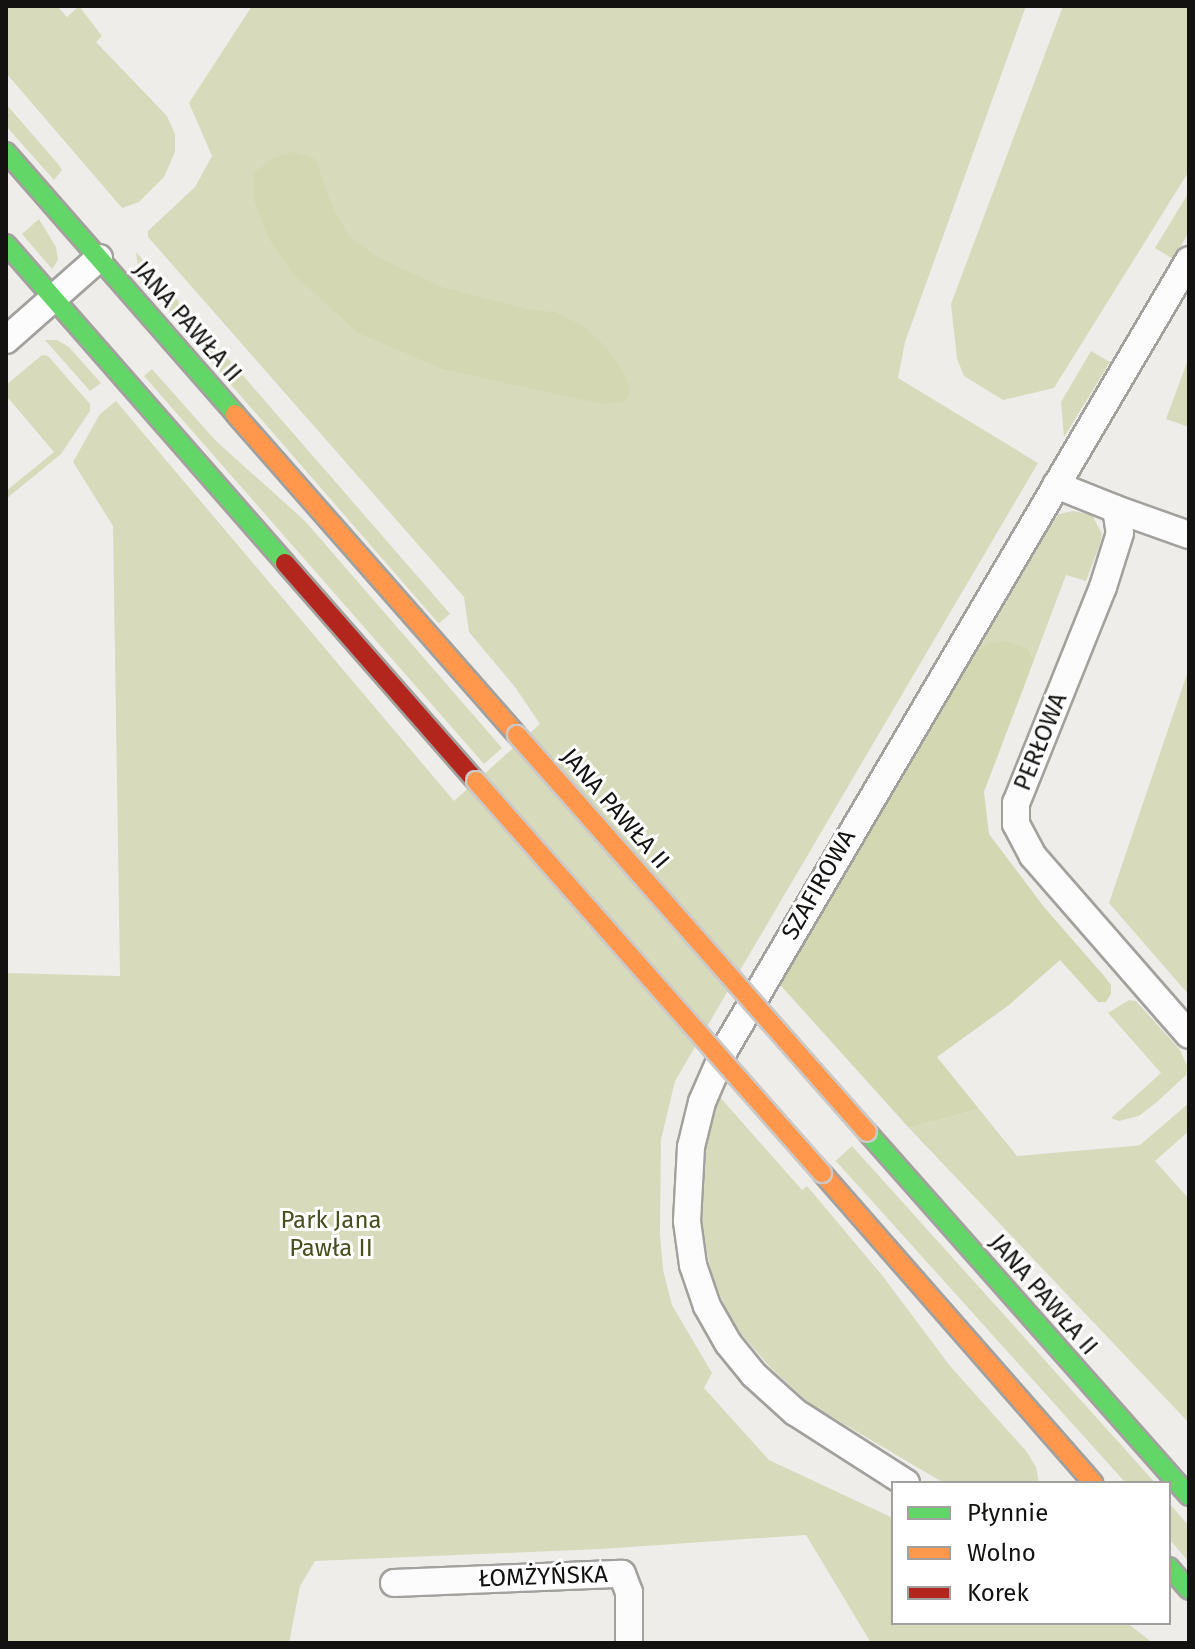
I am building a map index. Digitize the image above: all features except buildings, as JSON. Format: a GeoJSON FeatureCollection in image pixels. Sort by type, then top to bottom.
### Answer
{"type":"FeatureCollection","features":[{"type":"Feature","properties":{"kind":"main road","name":"JANA PAWŁA II"},"geometry":{"type":"LineString","coordinates":[[6,152],[1189,1496]]}},
{"type":"Feature","properties":{"kind":"main road"},"geometry":{"type":"LineString","coordinates":[[6,244],[1091,1481]]}},
{"type":"Feature","properties":{"kind":"main road"},"geometry":{"type":"LineString","coordinates":[[1171,1569],[1189,1590]]}},
{"type":"Feature","properties":{"kind":"street"},"geometry":{"type":"LineString","coordinates":[[6,340],[99,258]]}},
{"type":"Feature","properties":{"kind":"street","name":"SZAFIROWA"},"geometry":{"type":"LineString","coordinates":[[903,1481],[795,1412],[754,1375],[728,1343],[707,1306],[693,1265],[687,1221],[691,1147],[702,1102],[725,1049],[1189,260]]}},
{"type":"Feature","properties":{"kind":"street"},"geometry":{"type":"LineString","coordinates":[[1056,485],[1189,535]]}},
{"type":"Feature","properties":{"kind":"street","name":"PERŁOWA"},"geometry":{"type":"LineString","coordinates":[[1116,509],[1120,533],[1103,587],[1016,803],[1016,824],[1033,856],[1189,1035]]}},
{"type":"Feature","properties":{"kind":"street","name":"ŁOMŻYŃSKA"},"geometry":{"type":"LineString","coordinates":[[394,1583],[622,1574],[629,1592],[629,1643]]}},
{"type":"Feature","properties":{"kind":"green space"},"geometry":{"type":"Polygon","coordinates":[[[6,6],[57,6],[67,17],[79,6],[102,36],[96,42],[167,116],[175,134],[175,152],[164,177],[139,202],[122,208],[6,73],[6,6]]]}},
{"type":"Feature","properties":{"kind":"green space","name":"Park Jana Pawła II"},"geometry":{"type":"Polygon","coordinates":[[[252,6],[1026,6],[905,342],[898,378],[1038,463],[675,1081],[661,1140],[660,1234],[663,1270],[672,1305],[712,1373],[704,1388],[769,1460],[891,1517],[891,1625],[1130,1625],[1153,1643],[871,1643],[806,1535],[601,1549],[315,1561],[300,1586],[289,1643],[6,1643],[6,973],[120,976],[113,526],[73,462],[100,414],[116,401],[454,801],[540,724],[515,687],[469,632],[464,597],[148,237],[148,231],[195,187],[212,156],[189,103],[252,6]]]}},
{"type":"Feature","properties":{"kind":"green space"},"geometry":{"type":"Polygon","coordinates":[[[1063,6],[1189,6],[1189,171],[1054,388],[1003,400],[964,376],[957,359],[951,304],[1063,6]]]}},
{"type":"Feature","properties":{"kind":"green space"},"geometry":{"type":"Polygon","coordinates":[[[6,104],[59,165],[62,170],[54,180],[6,126],[6,104]]]}},
{"type":"Feature","properties":{"kind":"green space"},"geometry":{"type":"Polygon","coordinates":[[[293,152],[315,158],[333,208],[349,236],[376,256],[439,286],[526,309],[555,312],[582,325],[605,346],[621,368],[631,388],[625,402],[602,404],[442,369],[358,333],[293,274],[269,239],[254,201],[254,172],[275,157],[293,152]]]}},
{"type":"Feature","properties":{"kind":"green space"},"geometry":{"type":"Polygon","coordinates":[[[1189,192],[1189,232],[1173,259],[1155,248],[1189,192]]]}},
{"type":"Feature","properties":{"kind":"green space"},"geometry":{"type":"Polygon","coordinates":[[[39,219],[56,247],[58,260],[52,269],[22,234],[39,219]]]}},
{"type":"Feature","properties":{"kind":"green space"},"geometry":{"type":"Polygon","coordinates":[[[136,252],[179,302],[177,319],[139,275],[136,252]]]}},
{"type":"Feature","properties":{"kind":"green space"},"geometry":{"type":"Polygon","coordinates":[[[206,333],[450,614],[439,624],[195,343],[206,333]]]}},
{"type":"Feature","properties":{"kind":"green space"},"geometry":{"type":"Polygon","coordinates":[[[45,340],[57,340],[69,347],[101,383],[90,391],[45,340]]]}},
{"type":"Feature","properties":{"kind":"green space"},"geometry":{"type":"Polygon","coordinates":[[[1091,351],[1110,362],[1064,437],[1061,402],[1091,351]]]}},
{"type":"Feature","properties":{"kind":"green space"},"geometry":{"type":"Polygon","coordinates":[[[42,355],[48,356],[90,404],[90,411],[61,454],[6,499],[6,491],[54,452],[9,399],[6,401],[6,385],[42,355]]]}},
{"type":"Feature","properties":{"kind":"green space"},"geometry":{"type":"Polygon","coordinates":[[[1189,357],[1189,427],[1166,419],[1189,357]]]}},
{"type":"Feature","properties":{"kind":"green space"},"geometry":{"type":"Polygon","coordinates":[[[152,369],[215,440],[305,521],[502,748],[484,764],[144,376],[152,369]]]}},
{"type":"Feature","properties":{"kind":"green space"},"geometry":{"type":"Polygon","coordinates":[[[1073,511],[1092,515],[1102,534],[1100,544],[1086,581],[1066,575],[1034,660],[1028,649],[966,660],[1039,536],[1059,514],[1073,511]]]}},
{"type":"Feature","properties":{"kind":"green space"},"geometry":{"type":"Polygon","coordinates":[[[1006,641],[1028,649],[1034,660],[984,792],[989,834],[1044,907],[1105,977],[1111,985],[1111,994],[1106,1002],[1098,1002],[1060,960],[1009,1005],[937,1057],[979,1109],[909,1128],[774,978],[966,660],[988,644],[1006,641]]]}},
{"type":"Feature","properties":{"kind":"green space"},"geometry":{"type":"Polygon","coordinates":[[[1189,668],[1189,995],[1109,903],[1189,668]]]}},
{"type":"Feature","properties":{"kind":"green space"},"geometry":{"type":"Polygon","coordinates":[[[1129,1000],[1136,1001],[1180,1050],[1187,1066],[1186,1075],[1157,1102],[1139,1116],[1119,1121],[1111,1118],[1161,1073],[1108,1013],[1129,1000]]]}},
{"type":"Feature","properties":{"kind":"green space"},"geometry":{"type":"Polygon","coordinates":[[[719,1096],[802,1190],[807,1186],[881,1274],[950,1366],[1026,1451],[1036,1467],[1039,1481],[941,1481],[810,1404],[769,1366],[733,1324],[713,1279],[702,1231],[706,1132],[719,1096]]]}},
{"type":"Feature","properties":{"kind":"green space"},"geometry":{"type":"Polygon","coordinates":[[[1189,1103],[1189,1131],[1155,1161],[1189,1199],[1189,1423],[909,1128],[979,1109],[1017,1156],[1133,1146],[1140,1145],[1189,1103]]]}},
{"type":"Feature","properties":{"kind":"green space"},"geometry":{"type":"Polygon","coordinates":[[[852,1146],[1154,1481],[1124,1481],[836,1161],[852,1146]]]}},
{"type":"Feature","properties":{"kind":"green space"},"geometry":{"type":"Polygon","coordinates":[[[1171,1505],[1189,1526],[1189,1562],[1171,1541],[1171,1505]]]}},
{"type":"Feature","properties":{"kind":"traffic: fast"},"geometry":{"type":"LineString","coordinates":[[6,152],[235,414]]}},
{"type":"Feature","properties":{"kind":"traffic: fast"},"geometry":{"type":"LineString","coordinates":[[6,244],[285,563]]}},
{"type":"Feature","properties":{"kind":"traffic: fast"},"geometry":{"type":"LineString","coordinates":[[867,1132],[1189,1496]]}},
{"type":"Feature","properties":{"kind":"traffic: fast"},"geometry":{"type":"LineString","coordinates":[[1171,1569],[1189,1590]]}},
{"type":"Feature","properties":{"kind":"traffic: slow"},"geometry":{"type":"LineString","coordinates":[[235,414],[517,735]]}},
{"type":"Feature","properties":{"kind":"traffic: slow"},"geometry":{"type":"LineString","coordinates":[[517,735],[867,1132]]}},
{"type":"Feature","properties":{"kind":"traffic: slow"},"geometry":{"type":"LineString","coordinates":[[476,781],[822,1173]]}},
{"type":"Feature","properties":{"kind":"traffic: slow"},"geometry":{"type":"LineString","coordinates":[[822,1173],[1091,1481]]}},
{"type":"Feature","properties":{"kind":"traffic: jam"},"geometry":{"type":"LineString","coordinates":[[285,563],[476,781]]}}]}
